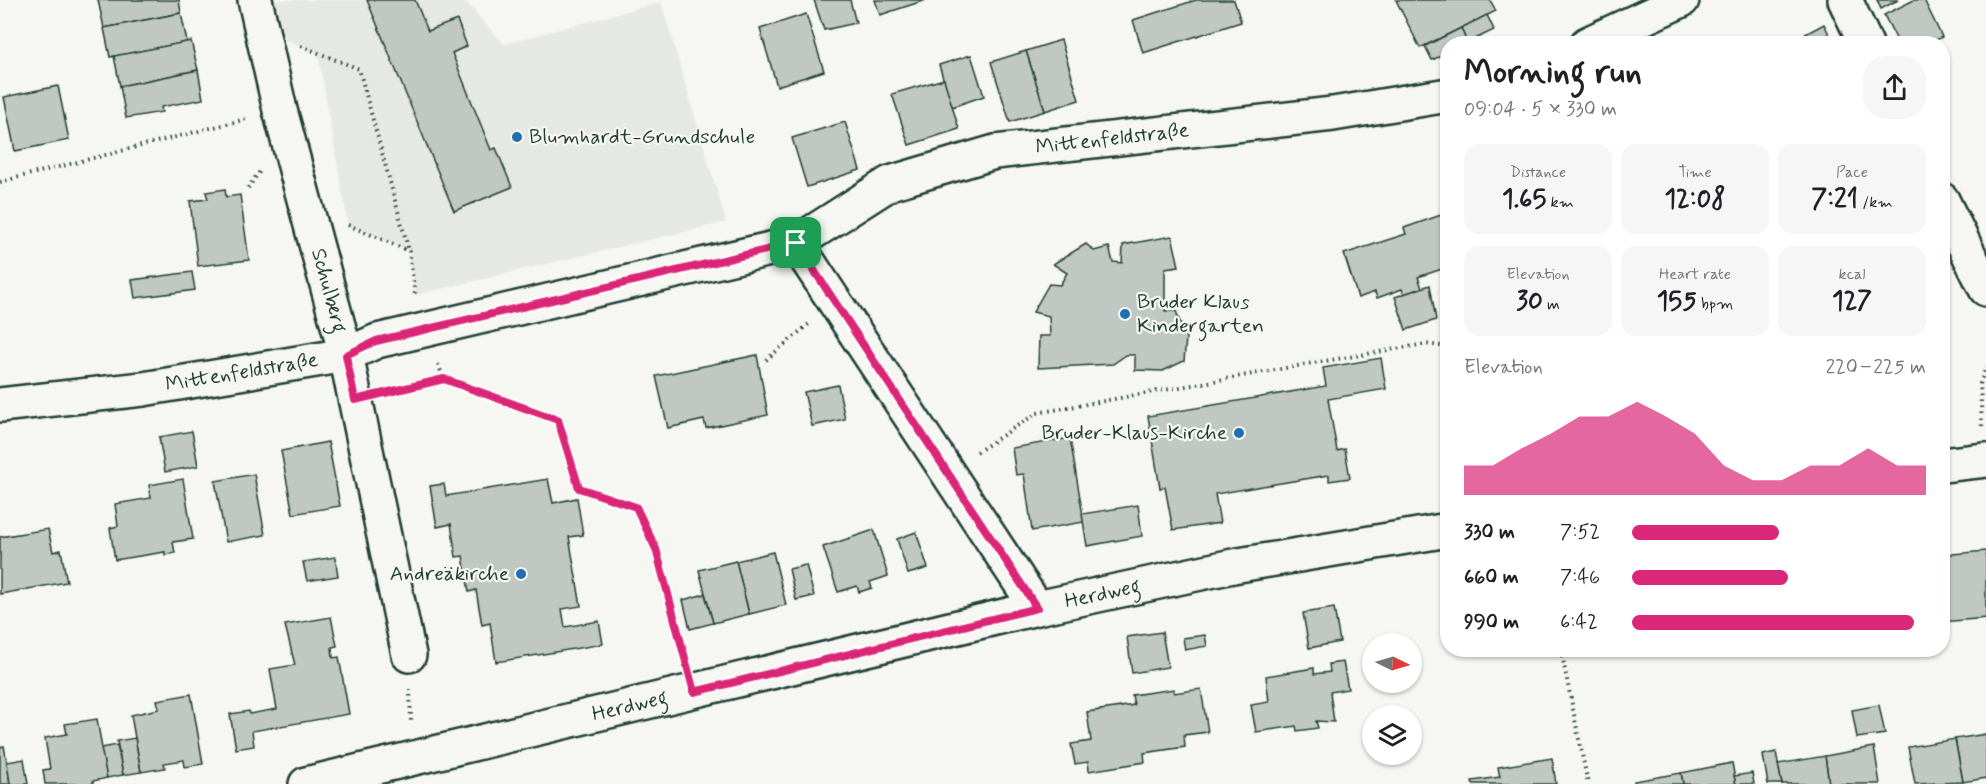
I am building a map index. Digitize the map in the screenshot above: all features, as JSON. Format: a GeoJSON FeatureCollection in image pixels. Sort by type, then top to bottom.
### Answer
{"type":"FeatureCollection","features":[{"type":"Feature","properties":{"kind":"street"},"geometry":{"type":"LineString","coordinates":[[1604,36],[1682,0]]}},
{"type":"Feature","properties":{"kind":"street"},"geometry":{"type":"LineString","coordinates":[[1845,0],[1862,36]]}},
{"type":"Feature","properties":{"kind":"street","name":"Schulberg"},"geometry":{"type":"LineString","coordinates":[[259,15],[280,110],[346,355],[409,655]]}},
{"type":"Feature","properties":{"kind":"street","name":"Mittenfeldstraße"},"geometry":{"type":"LineString","coordinates":[[0,405],[143,389],[346,355],[376,341],[796,243],[890,183],[995,152],[1333,114],[1440,96]]}},
{"type":"Feature","properties":{"kind":"street"},"geometry":{"type":"LineString","coordinates":[[1950,216],[1986,289]]}},
{"type":"Feature","properties":{"kind":"street"},"geometry":{"type":"LineString","coordinates":[[796,243],[1037,608]]}},
{"type":"Feature","properties":{"kind":"street"},"geometry":{"type":"LineString","coordinates":[[1950,464],[1985,460]]}},
{"type":"Feature","properties":{"kind":"street","name":"Herdweg"},"geometry":{"type":"LineString","coordinates":[[306,784],[1037,608],[1233,566],[1440,531]]}},
{"type":"Feature","properties":{"kind":"path"},"geometry":{"type":"LineString","coordinates":[[259,15],[358,69],[409,251],[415,295]]}},
{"type":"Feature","properties":{"kind":"path"},"geometry":{"type":"LineString","coordinates":[[0,182],[280,110]]}},
{"type":"Feature","properties":{"kind":"path"},"geometry":{"type":"LineString","coordinates":[[306,206],[409,251]]}},
{"type":"Feature","properties":{"kind":"path"},"geometry":{"type":"LineString","coordinates":[[766,360],[804,327],[836,304]]}},
{"type":"Feature","properties":{"kind":"path"},"geometry":{"type":"LineString","coordinates":[[947,471],[1037,413],[1425,344],[1440,346]]}},
{"type":"Feature","properties":{"kind":"path"},"geometry":{"type":"LineString","coordinates":[[1985,460],[1980,384],[1986,367]]}},
{"type":"Feature","properties":{"kind":"path"},"geometry":{"type":"LineString","coordinates":[[355,400],[444,379],[558,420],[579,488],[636,507],[656,549],[694,692]]}},
{"type":"Feature","properties":{"kind":"path"},"geometry":{"type":"LineString","coordinates":[[409,655],[412,760]]}},
{"type":"Feature","properties":{"kind":"path"},"geometry":{"type":"LineString","coordinates":[[1562,657],[1588,784]]}},
{"type":"Feature","properties":{"kind":"shaded area","name":"Blumhardt-Grundschule"},"geometry":{"type":"Polygon","coordinates":[[[255,0],[464,0],[504,44],[661,2],[726,222],[415,295],[409,251],[348,225],[318,53],[262,30],[255,0]]]}},
{"type":"Feature","properties":{"kind":"building"},"geometry":{"type":"Polygon","coordinates":[[[98,0],[179,0],[181,13],[104,28],[98,0]]]}},
{"type":"Feature","properties":{"kind":"building"},"geometry":{"type":"Polygon","coordinates":[[[367,0],[415,0],[428,31],[457,20],[467,46],[452,53],[491,150],[496,148],[512,187],[454,211],[367,0]]]}},
{"type":"Feature","properties":{"kind":"building"},"geometry":{"type":"Polygon","coordinates":[[[814,0],[850,0],[856,23],[824,30],[814,0]]]}},
{"type":"Feature","properties":{"kind":"building"},"geometry":{"type":"Polygon","coordinates":[[[875,0],[926,0],[880,15],[875,0]]]}},
{"type":"Feature","properties":{"kind":"building"},"geometry":{"type":"Polygon","coordinates":[[[1196,0],[1234,0],[1241,22],[1143,53],[1133,20],[1196,0]]]}},
{"type":"Feature","properties":{"kind":"building"},"geometry":{"type":"Polygon","coordinates":[[[1396,0],[1490,0],[1496,11],[1445,36],[1440,36],[1440,38],[1420,48],[1396,0]]]}},
{"type":"Feature","properties":{"kind":"building"},"geometry":{"type":"Polygon","coordinates":[[[1877,0],[1898,0],[1881,9],[1877,0]]]}},
{"type":"Feature","properties":{"kind":"building"},"geometry":{"type":"Polygon","coordinates":[[[1914,0],[1924,0],[1942,36],[1895,36],[1884,15],[1914,0]]]}},
{"type":"Feature","properties":{"kind":"building"},"geometry":{"type":"Polygon","coordinates":[[[181,13],[187,42],[110,57],[104,28],[181,13]]]}},
{"type":"Feature","properties":{"kind":"building"},"geometry":{"type":"Polygon","coordinates":[[[806,14],[824,71],[777,86],[760,29],[806,14]]]}},
{"type":"Feature","properties":{"kind":"building"},"geometry":{"type":"Polygon","coordinates":[[[1487,15],[1494,30],[1482,36],[1464,36],[1461,28],[1487,15]]]}},
{"type":"Feature","properties":{"kind":"building"},"geometry":{"type":"Polygon","coordinates":[[[1824,24],[1830,36],[1802,36],[1824,24]]]}},
{"type":"Feature","properties":{"kind":"building"},"geometry":{"type":"Polygon","coordinates":[[[1461,28],[1464,36],[1445,36],[1461,28]]]}},
{"type":"Feature","properties":{"kind":"building"},"geometry":{"type":"Polygon","coordinates":[[[1440,38],[1440,56],[1432,60],[1425,46],[1440,38]]]}},
{"type":"Feature","properties":{"kind":"building"},"geometry":{"type":"Polygon","coordinates":[[[1061,40],[1079,100],[1045,111],[1026,51],[1061,40]]]}},
{"type":"Feature","properties":{"kind":"building"},"geometry":{"type":"Polygon","coordinates":[[[191,41],[198,70],[120,86],[114,56],[191,41]]]}},
{"type":"Feature","properties":{"kind":"building"},"geometry":{"type":"Polygon","coordinates":[[[1026,51],[1045,111],[1010,122],[991,62],[1026,51]]]}},
{"type":"Feature","properties":{"kind":"building"},"geometry":{"type":"Polygon","coordinates":[[[971,55],[984,96],[952,107],[939,65],[971,55]]]}},
{"type":"Feature","properties":{"kind":"building"},"geometry":{"type":"Polygon","coordinates":[[[198,70],[203,99],[161,107],[162,112],[126,118],[120,86],[198,70]]]}},
{"type":"Feature","properties":{"kind":"building"},"geometry":{"type":"Polygon","coordinates":[[[944,79],[959,129],[909,145],[892,94],[944,79]]]}},
{"type":"Feature","properties":{"kind":"building"},"geometry":{"type":"Polygon","coordinates":[[[58,86],[69,140],[15,151],[4,97],[58,86]]]}},
{"type":"Feature","properties":{"kind":"building"},"geometry":{"type":"Polygon","coordinates":[[[845,122],[860,170],[807,187],[792,138],[845,122]]]}},
{"type":"Feature","properties":{"kind":"building"},"geometry":{"type":"Polygon","coordinates":[[[225,189],[226,197],[240,195],[249,260],[198,266],[190,201],[208,199],[206,192],[225,189]]]}},
{"type":"Feature","properties":{"kind":"building"},"geometry":{"type":"Polygon","coordinates":[[[1440,215],[1440,270],[1418,277],[1422,288],[1404,294],[1402,289],[1377,298],[1375,292],[1358,298],[1344,254],[1406,234],[1404,228],[1440,215]]]}},
{"type":"Feature","properties":{"kind":"building"},"geometry":{"type":"Polygon","coordinates":[[[1172,236],[1179,266],[1165,268],[1165,311],[1176,311],[1186,338],[1184,361],[1163,371],[1135,370],[1135,355],[1126,355],[1113,364],[1038,368],[1039,336],[1050,336],[1049,316],[1033,312],[1049,284],[1060,285],[1067,273],[1053,264],[1086,244],[1094,251],[1109,247],[1113,262],[1122,263],[1123,245],[1172,236]]]}},
{"type":"Feature","properties":{"kind":"building"},"geometry":{"type":"Polygon","coordinates":[[[192,272],[195,290],[135,298],[132,280],[192,272]]]}},
{"type":"Feature","properties":{"kind":"building"},"geometry":{"type":"Polygon","coordinates":[[[1430,285],[1436,320],[1406,330],[1395,297],[1430,285]]]}},
{"type":"Feature","properties":{"kind":"building"},"geometry":{"type":"Polygon","coordinates":[[[757,355],[768,415],[706,428],[704,420],[668,428],[656,376],[757,355]]]}},
{"type":"Feature","properties":{"kind":"building"},"geometry":{"type":"Polygon","coordinates":[[[1381,358],[1386,389],[1328,399],[1337,451],[1345,449],[1350,478],[1329,481],[1329,475],[1215,494],[1220,523],[1173,530],[1165,487],[1160,488],[1148,416],[1326,386],[1323,368],[1381,358]]]}},
{"type":"Feature","properties":{"kind":"building"},"geometry":{"type":"Polygon","coordinates":[[[838,385],[845,419],[812,426],[804,392],[838,385]]]}},
{"type":"Feature","properties":{"kind":"building"},"geometry":{"type":"Polygon","coordinates":[[[192,431],[198,466],[165,472],[159,437],[192,431]]]}},
{"type":"Feature","properties":{"kind":"building"},"geometry":{"type":"Polygon","coordinates":[[[1070,438],[1084,522],[1032,531],[1024,474],[1016,475],[1012,448],[1070,438]]]}},
{"type":"Feature","properties":{"kind":"building"},"geometry":{"type":"Polygon","coordinates":[[[328,442],[340,506],[293,514],[281,451],[328,442]]]}},
{"type":"Feature","properties":{"kind":"building"},"geometry":{"type":"Polygon","coordinates":[[[254,474],[265,535],[226,542],[215,481],[254,474]]]}},
{"type":"Feature","properties":{"kind":"building"},"geometry":{"type":"Polygon","coordinates":[[[183,479],[193,539],[173,542],[175,553],[165,555],[165,552],[115,560],[110,528],[118,526],[115,504],[151,498],[149,485],[183,479]]]}},
{"type":"Feature","properties":{"kind":"building","name":"Andreäkirche"},"geometry":{"type":"Polygon","coordinates":[[[548,479],[553,503],[577,498],[583,535],[569,537],[581,606],[562,609],[565,627],[599,621],[603,644],[496,662],[490,623],[482,625],[476,590],[469,592],[463,556],[456,557],[451,524],[437,527],[430,486],[444,484],[446,496],[548,479]]]}},
{"type":"Feature","properties":{"kind":"building"},"geometry":{"type":"Polygon","coordinates":[[[1138,505],[1142,536],[1087,546],[1082,514],[1138,505]]]}},
{"type":"Feature","properties":{"kind":"building"},"geometry":{"type":"Polygon","coordinates":[[[48,529],[53,552],[61,550],[67,582],[0,594],[0,537],[48,529]]]}},
{"type":"Feature","properties":{"kind":"building"},"geometry":{"type":"Polygon","coordinates":[[[874,530],[888,576],[870,582],[872,588],[859,592],[857,586],[838,592],[823,547],[874,530]]]}},
{"type":"Feature","properties":{"kind":"building"},"geometry":{"type":"Polygon","coordinates":[[[916,532],[928,568],[908,574],[897,539],[916,532]]]}},
{"type":"Feature","properties":{"kind":"building"},"geometry":{"type":"Polygon","coordinates":[[[1986,551],[1986,618],[1950,621],[1950,554],[1986,551]]]}},
{"type":"Feature","properties":{"kind":"building"},"geometry":{"type":"Polygon","coordinates":[[[773,552],[786,605],[749,614],[736,561],[773,552]]]}},
{"type":"Feature","properties":{"kind":"building"},"geometry":{"type":"Polygon","coordinates":[[[335,557],[338,576],[307,581],[303,562],[335,557]]]}},
{"type":"Feature","properties":{"kind":"building"},"geometry":{"type":"Polygon","coordinates":[[[736,561],[749,614],[713,623],[699,570],[736,561]]]}},
{"type":"Feature","properties":{"kind":"building"},"geometry":{"type":"Polygon","coordinates":[[[806,565],[814,596],[796,600],[789,569],[806,565]]]}},
{"type":"Feature","properties":{"kind":"building"},"geometry":{"type":"Polygon","coordinates":[[[705,594],[713,623],[690,629],[683,600],[705,594]]]}},
{"type":"Feature","properties":{"kind":"building"},"geometry":{"type":"Polygon","coordinates":[[[1334,608],[1340,642],[1309,648],[1303,613],[1334,608]]]}},
{"type":"Feature","properties":{"kind":"building"},"geometry":{"type":"Polygon","coordinates":[[[331,617],[337,646],[332,647],[333,658],[339,657],[349,714],[252,731],[254,746],[236,749],[230,714],[249,711],[250,714],[277,709],[270,669],[295,665],[285,625],[331,617]]]}},
{"type":"Feature","properties":{"kind":"building"},"geometry":{"type":"Polygon","coordinates":[[[1162,632],[1168,667],[1132,673],[1127,637],[1162,632]]]}},
{"type":"Feature","properties":{"kind":"building"},"geometry":{"type":"Polygon","coordinates":[[[1205,635],[1207,646],[1185,650],[1183,638],[1205,635]]]}},
{"type":"Feature","properties":{"kind":"building"},"geometry":{"type":"Polygon","coordinates":[[[1343,662],[1348,689],[1330,692],[1334,722],[1316,721],[1318,728],[1297,731],[1296,726],[1256,732],[1251,705],[1269,702],[1266,676],[1314,668],[1314,674],[1330,672],[1329,664],[1343,662]]]}},
{"type":"Feature","properties":{"kind":"building"},"geometry":{"type":"Polygon","coordinates":[[[1174,689],[1174,693],[1201,689],[1208,732],[1184,735],[1185,747],[1144,753],[1145,762],[1089,771],[1088,762],[1075,764],[1071,744],[1091,741],[1087,712],[1134,705],[1132,695],[1174,689]]]}},
{"type":"Feature","properties":{"kind":"building"},"geometry":{"type":"Polygon","coordinates":[[[191,694],[203,764],[185,767],[184,760],[164,763],[165,768],[141,772],[131,715],[159,709],[157,700],[191,694]]]}},
{"type":"Feature","properties":{"kind":"building"},"geometry":{"type":"Polygon","coordinates":[[[1879,705],[1885,734],[1857,738],[1852,710],[1879,705]]]}},
{"type":"Feature","properties":{"kind":"building"},"geometry":{"type":"Polygon","coordinates":[[[97,719],[107,778],[93,781],[93,784],[45,784],[43,770],[50,769],[45,738],[67,734],[65,724],[97,719]]]}},
{"type":"Feature","properties":{"kind":"building"},"geometry":{"type":"Polygon","coordinates":[[[1986,734],[1986,778],[1963,782],[1955,739],[1986,734]]]}},
{"type":"Feature","properties":{"kind":"building"},"geometry":{"type":"Polygon","coordinates":[[[135,738],[141,772],[123,775],[117,741],[135,738]]]}},
{"type":"Feature","properties":{"kind":"building"},"geometry":{"type":"Polygon","coordinates":[[[1955,739],[1963,782],[1915,784],[1908,747],[1955,739]]]}},
{"type":"Feature","properties":{"kind":"building"},"geometry":{"type":"Polygon","coordinates":[[[117,745],[123,775],[107,778],[101,748],[117,745]]]}},
{"type":"Feature","properties":{"kind":"building"},"geometry":{"type":"Polygon","coordinates":[[[4,746],[10,784],[0,784],[0,747],[4,746]]]}},
{"type":"Feature","properties":{"kind":"building"},"geometry":{"type":"Polygon","coordinates":[[[1874,747],[1880,784],[1829,784],[1825,756],[1874,747]]]}},
{"type":"Feature","properties":{"kind":"building"},"geometry":{"type":"Polygon","coordinates":[[[1776,752],[1782,784],[1768,784],[1763,755],[1776,752]]]}},
{"type":"Feature","properties":{"kind":"building"},"geometry":{"type":"Polygon","coordinates":[[[1825,756],[1829,784],[1782,784],[1778,764],[1825,756]]]}},
{"type":"Feature","properties":{"kind":"building"},"geometry":{"type":"Polygon","coordinates":[[[1552,758],[1556,784],[1473,784],[1472,781],[1500,777],[1498,767],[1552,758]]]}},
{"type":"Feature","properties":{"kind":"building"},"geometry":{"type":"Polygon","coordinates":[[[24,759],[28,784],[10,784],[7,762],[24,759]]]}},
{"type":"Feature","properties":{"kind":"building"},"geometry":{"type":"Polygon","coordinates":[[[1732,763],[1736,784],[1683,784],[1681,773],[1732,763]]]}},
{"type":"Feature","properties":{"kind":"building"},"geometry":{"type":"Polygon","coordinates":[[[1681,773],[1683,784],[1635,784],[1634,781],[1681,773]]]}},
{"type":"Feature","properties":{"kind":"building"},"geometry":{"type":"Polygon","coordinates":[[[1752,773],[1754,784],[1736,784],[1734,776],[1752,773]]]}},
{"type":"Feature","properties":{"kind":"place","name":"Blumhardt-Grundschule"},"geometry":{"type":"Point","coordinates":[517,137]}},
{"type":"Feature","properties":{"kind":"place","name":"Bruder Klaus Kindergarten"},"geometry":{"type":"Point","coordinates":[1125,314]}},
{"type":"Feature","properties":{"kind":"place","name":"Bruder-Klaus-Kirche"},"geometry":{"type":"Point","coordinates":[1239,433]}},
{"type":"Feature","properties":{"kind":"place","name":"Andreäkirche"},"geometry":{"type":"Point","coordinates":[521,574]}},
{"type":"Feature","properties":{"kind":"route"},"geometry":{"type":"LineString","coordinates":[[796,243],[1037,608],[694,692],[673,604],[656,549],[636,507],[579,488],[558,420],[444,379],[355,400],[346,355],[376,341],[796,243]]}}]}
